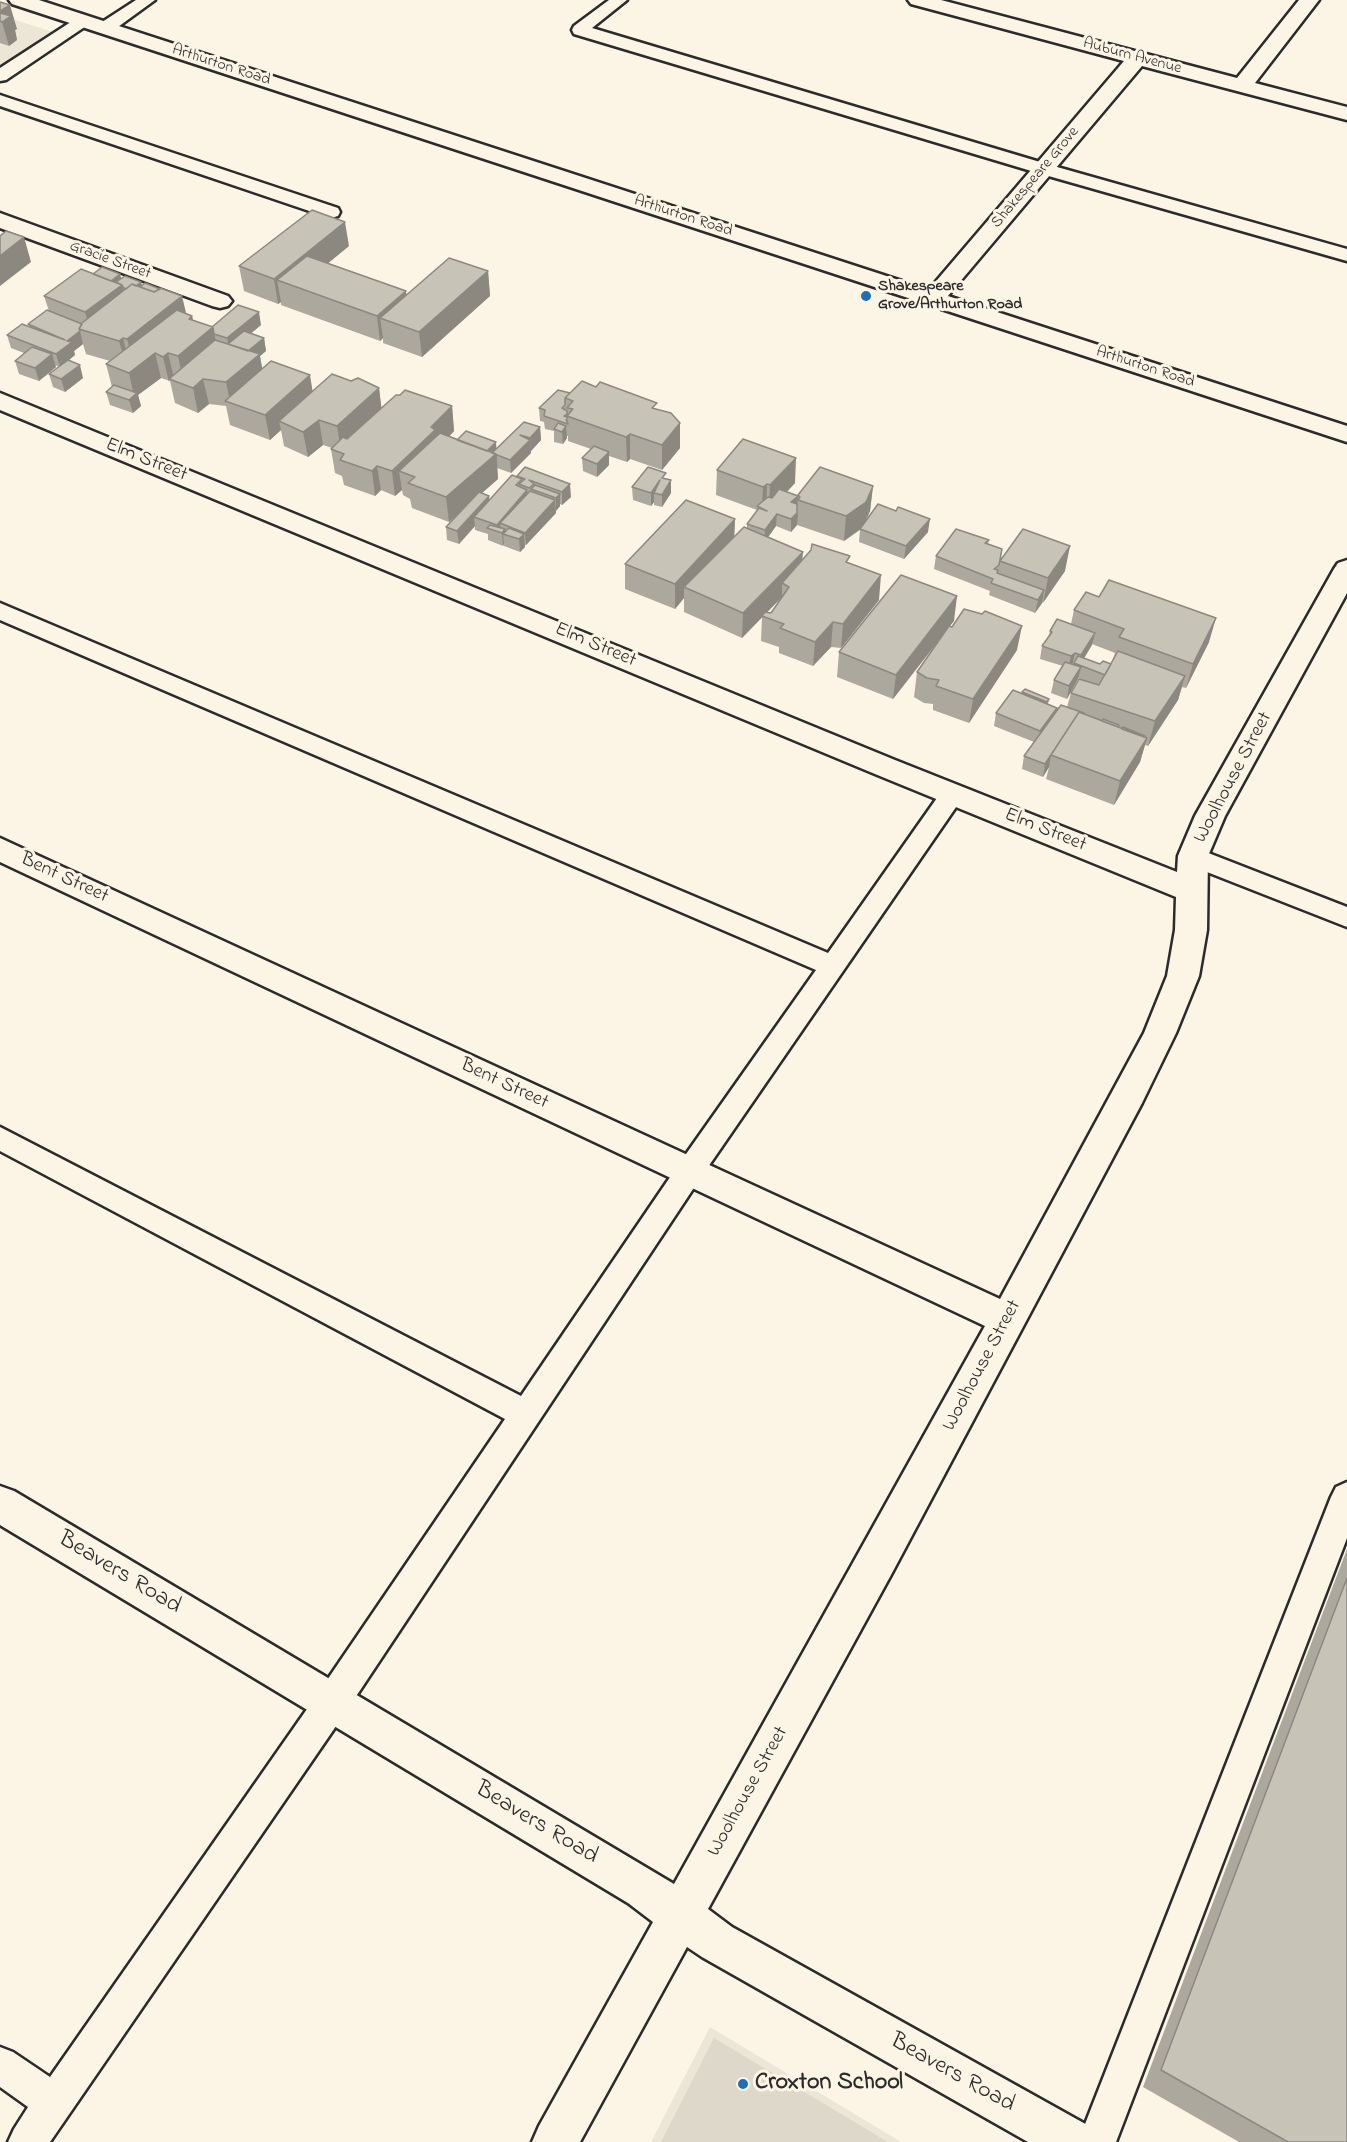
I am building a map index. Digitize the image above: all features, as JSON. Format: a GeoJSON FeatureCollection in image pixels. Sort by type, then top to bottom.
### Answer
{"type":"FeatureCollection","features":[{"type":"Feature","properties":{"kind":"street","name":"Arthurton Road"},"geometry":{"type":"LineString","coordinates":[[19,0],[1347,434]]}},
{"type":"Feature","properties":{"kind":"street","name":"Auburn Avenue"},"geometry":{"type":"LineString","coordinates":[[918,0],[1347,114]]}},
{"type":"Feature","properties":{"kind":"street"},"geometry":{"type":"LineString","coordinates":[[1242,86],[1309,0]]}},
{"type":"Feature","properties":{"kind":"street","name":"Shakespeare Grove"},"geometry":{"type":"LineString","coordinates":[[934,298],[1138,58]]}},
{"type":"Feature","properties":{"kind":"street","name":"Gracie Street"},"geometry":{"type":"LineString","coordinates":[[0,220],[220,301]]}},
{"type":"Feature","properties":{"kind":"street","name":"Elm Street"},"geometry":{"type":"LineString","coordinates":[[0,401],[1191,890]]}},
{"type":"Feature","properties":{"kind":"street","name":"Woolhouse Street"},"geometry":{"type":"LineString","coordinates":[[555,2142],[1008,1320],[1160,1033],[1183,976],[1191,930],[1193,856],[1210,816],[1347,569]]}},
{"type":"Feature","properties":{"kind":"street","name":"Bent Street"},"geometry":{"type":"LineString","coordinates":[[0,849],[1008,1320]]}},
{"type":"Feature","properties":{"kind":"street","name":"Beavers Road"},"geometry":{"type":"LineString","coordinates":[[0,1504],[643,1888],[724,1946],[1073,2142]]}},
{"type":"Feature","properties":{"kind":"lane"},"geometry":{"type":"LineString","coordinates":[[105,28],[147,0]]}},
{"type":"Feature","properties":{"kind":"lane"},"geometry":{"type":"LineString","coordinates":[[619,0],[580,30],[1044,169],[1347,255]]}},
{"type":"Feature","properties":{"kind":"lane"},"geometry":{"type":"LineString","coordinates":[[0,76],[83,21]]}},
{"type":"Feature","properties":{"kind":"lane"},"geometry":{"type":"LineString","coordinates":[[0,100],[331,212]]}},
{"type":"Feature","properties":{"kind":"lane"},"geometry":{"type":"LineString","coordinates":[[0,611],[832,966]]}},
{"type":"Feature","properties":{"kind":"lane"},"geometry":{"type":"LineString","coordinates":[[27,2142],[333,1701],[688,1172],[953,794]]}},
{"type":"Feature","properties":{"kind":"lane"},"geometry":{"type":"LineString","coordinates":[[1193,856],[1347,917]]}},
{"type":"Feature","properties":{"kind":"lane"},"geometry":{"type":"LineString","coordinates":[[0,1138],[525,1414]]}},
{"type":"Feature","properties":{"kind":"lane"},"geometry":{"type":"LineString","coordinates":[[1097,2142],[1347,1497]]}},
{"type":"Feature","properties":{"kind":"lane"},"geometry":{"type":"LineString","coordinates":[[0,2065],[54,2103]]}},
{"type":"Feature","properties":{"kind":"shaded area"},"geometry":{"type":"Polygon","coordinates":[[[0,15],[59,34],[9,67],[0,64],[0,15]]]}},
{"type":"Feature","properties":{"kind":"shaded area","name":"Croxton School"},"geometry":{"type":"Polygon","coordinates":[[[710,2027],[901,2142],[651,2142],[710,2027]]]}},
{"type":"Feature","properties":{"kind":"shaded area","name":"Croxton School"},"geometry":{"type":"Polygon","coordinates":[[[714,2038],[888,2142],[661,2142],[714,2038]]]}},
{"type":"Feature","properties":{"kind":"building"},"geometry":{"type":"Polygon","coordinates":[[[0,2],[10,5],[0,11],[0,2]]]}},
{"type":"Feature","properties":{"kind":"building"},"geometry":{"type":"Polygon","coordinates":[[[0,13],[11,16],[2,22],[0,13]]]}},
{"type":"Feature","properties":{"kind":"building"},"geometry":{"type":"Polygon","coordinates":[[[312,210],[345,222],[274,279],[239,266],[312,210]]]}},
{"type":"Feature","properties":{"kind":"building"},"geometry":{"type":"Polygon","coordinates":[[[6,231],[24,237],[0,256],[0,236],[6,231]]]}},
{"type":"Feature","properties":{"kind":"building"},"geometry":{"type":"Polygon","coordinates":[[[307,256],[406,291],[377,316],[277,280],[307,256]]]}},
{"type":"Feature","properties":{"kind":"building"},"geometry":{"type":"Polygon","coordinates":[[[449,258],[488,271],[419,332],[380,318],[449,258]]]}},
{"type":"Feature","properties":{"kind":"building"},"geometry":{"type":"Polygon","coordinates":[[[102,267],[120,274],[111,281],[93,274],[102,267]]]}},
{"type":"Feature","properties":{"kind":"building"},"geometry":{"type":"Polygon","coordinates":[[[81,269],[122,285],[85,312],[44,296],[81,269]]]}},
{"type":"Feature","properties":{"kind":"building"},"geometry":{"type":"Polygon","coordinates":[[[125,276],[141,282],[136,286],[132,284],[126,289],[116,282],[125,276]]]}},
{"type":"Feature","properties":{"kind":"building"},"geometry":{"type":"Polygon","coordinates":[[[145,283],[160,289],[154,292],[140,287],[145,283]]]}},
{"type":"Feature","properties":{"kind":"building"},"geometry":{"type":"Polygon","coordinates":[[[132,284],[154,292],[160,288],[182,296],[127,339],[123,338],[119,341],[79,329],[82,323],[132,284]]]}},
{"type":"Feature","properties":{"kind":"building"},"geometry":{"type":"Polygon","coordinates":[[[238,305],[259,312],[227,338],[214,334],[212,327],[238,305]]]}},
{"type":"Feature","properties":{"kind":"building"},"geometry":{"type":"Polygon","coordinates":[[[47,310],[82,324],[80,331],[67,341],[72,342],[56,354],[7,335],[22,324],[65,340],[28,324],[47,310]]]}},
{"type":"Feature","properties":{"kind":"building"},"geometry":{"type":"Polygon","coordinates":[[[177,310],[192,316],[189,319],[213,327],[178,356],[168,353],[163,357],[155,353],[129,373],[106,364],[177,310]]]}},
{"type":"Feature","properties":{"kind":"building"},"geometry":{"type":"Polygon","coordinates":[[[244,331],[264,338],[248,351],[228,344],[244,331]]]}},
{"type":"Feature","properties":{"kind":"building"},"geometry":{"type":"Polygon","coordinates":[[[215,340],[260,354],[226,382],[203,379],[193,388],[169,379],[215,340]]]}},
{"type":"Feature","properties":{"kind":"building"},"geometry":{"type":"Polygon","coordinates":[[[32,347],[52,354],[35,368],[15,361],[32,347]]]}},
{"type":"Feature","properties":{"kind":"building"},"geometry":{"type":"Polygon","coordinates":[[[68,360],[80,365],[61,379],[49,374],[68,360]]]}},
{"type":"Feature","properties":{"kind":"building"},"geometry":{"type":"Polygon","coordinates":[[[271,361],[310,375],[265,415],[225,401],[271,361]]]}},
{"type":"Feature","properties":{"kind":"building"},"geometry":{"type":"Polygon","coordinates":[[[332,374],[351,381],[358,378],[379,388],[337,426],[319,420],[303,432],[279,421],[332,374]]]}},
{"type":"Feature","properties":{"kind":"building"},"geometry":{"type":"Polygon","coordinates":[[[582,381],[596,387],[600,382],[657,403],[652,408],[671,413],[680,423],[662,445],[630,434],[626,437],[567,416],[573,409],[567,408],[573,401],[565,398],[582,381]]]}},
{"type":"Feature","properties":{"kind":"building"},"geometry":{"type":"Polygon","coordinates":[[[114,385],[137,393],[129,400],[106,392],[114,385]]]}},
{"type":"Feature","properties":{"kind":"building"},"geometry":{"type":"Polygon","coordinates":[[[405,390],[452,406],[431,427],[435,430],[392,471],[377,466],[372,471],[340,460],[344,454],[331,449],[343,437],[347,439],[396,395],[400,395],[405,390]]]}},
{"type":"Feature","properties":{"kind":"building"},"geometry":{"type":"Polygon","coordinates":[[[558,390],[570,393],[565,398],[565,405],[562,408],[567,411],[564,416],[567,417],[568,424],[544,416],[545,410],[539,408],[558,390]]]}},
{"type":"Feature","properties":{"kind":"building"},"geometry":{"type":"Polygon","coordinates":[[[524,422],[540,427],[530,438],[520,435],[530,440],[510,460],[492,453],[524,422]]]}},
{"type":"Feature","properties":{"kind":"building"},"geometry":{"type":"Polygon","coordinates":[[[558,423],[566,426],[562,432],[554,429],[558,423]]]}},
{"type":"Feature","properties":{"kind":"building"},"geometry":{"type":"Polygon","coordinates":[[[466,431],[496,442],[487,451],[457,440],[466,431]]]}},
{"type":"Feature","properties":{"kind":"building"},"geometry":{"type":"Polygon","coordinates":[[[440,433],[496,454],[446,497],[408,483],[415,477],[399,471],[440,433]]]}},
{"type":"Feature","properties":{"kind":"building"},"geometry":{"type":"Polygon","coordinates":[[[743,439],[796,458],[770,485],[763,487],[717,470],[743,439]]]}},
{"type":"Feature","properties":{"kind":"building"},"geometry":{"type":"Polygon","coordinates":[[[594,446],[609,452],[597,464],[582,458],[594,446]]]}},
{"type":"Feature","properties":{"kind":"building"},"geometry":{"type":"Polygon","coordinates":[[[525,467],[570,484],[562,492],[529,480],[534,484],[529,488],[519,484],[525,479],[517,476],[525,467]]]}},
{"type":"Feature","properties":{"kind":"building"},"geometry":{"type":"Polygon","coordinates":[[[648,467],[666,473],[662,478],[671,480],[662,495],[654,493],[660,480],[651,493],[632,487],[648,467]]]}},
{"type":"Feature","properties":{"kind":"building"},"geometry":{"type":"Polygon","coordinates":[[[820,467],[873,486],[866,502],[846,516],[798,500],[800,497],[798,495],[820,467]]]}},
{"type":"Feature","properties":{"kind":"building"},"geometry":{"type":"Polygon","coordinates":[[[512,475],[522,479],[516,485],[527,490],[497,525],[474,517],[512,475]]]}},
{"type":"Feature","properties":{"kind":"building"},"geometry":{"type":"Polygon","coordinates":[[[535,485],[560,494],[556,498],[531,489],[535,485]]]}},
{"type":"Feature","properties":{"kind":"building"},"geometry":{"type":"Polygon","coordinates":[[[779,489],[798,496],[791,502],[797,504],[797,513],[791,519],[777,514],[765,530],[747,524],[759,508],[767,511],[757,506],[768,497],[772,498],[779,489]]]}},
{"type":"Feature","properties":{"kind":"building"},"geometry":{"type":"Polygon","coordinates":[[[530,491],[555,500],[525,533],[500,523],[530,491]]]}},
{"type":"Feature","properties":{"kind":"building"},"geometry":{"type":"Polygon","coordinates":[[[479,492],[489,496],[457,531],[446,527],[479,492]]]}},
{"type":"Feature","properties":{"kind":"building"},"geometry":{"type":"Polygon","coordinates":[[[686,500],[735,519],[675,584],[625,564],[686,500]]]}},
{"type":"Feature","properties":{"kind":"building"},"geometry":{"type":"Polygon","coordinates":[[[878,504],[896,511],[898,507],[930,519],[906,546],[860,529],[878,504]]]}},
{"type":"Feature","properties":{"kind":"building"},"geometry":{"type":"Polygon","coordinates":[[[490,525],[505,529],[502,533],[487,528],[490,525]]]}},
{"type":"Feature","properties":{"kind":"building"},"geometry":{"type":"Polygon","coordinates":[[[744,527],[803,552],[743,613],[684,587],[744,527]]]}},
{"type":"Feature","properties":{"kind":"building"},"geometry":{"type":"Polygon","coordinates":[[[509,528],[524,534],[519,539],[503,534],[509,528]]]}},
{"type":"Feature","properties":{"kind":"building"},"geometry":{"type":"Polygon","coordinates":[[[956,529],[989,540],[985,543],[1002,549],[999,565],[994,569],[998,570],[997,573],[1044,590],[1038,600],[991,583],[993,579],[936,556],[956,529]]]}},
{"type":"Feature","properties":{"kind":"building"},"geometry":{"type":"Polygon","coordinates":[[[1023,529],[1070,546],[1048,578],[1000,561],[1023,529]]]}},
{"type":"Feature","properties":{"kind":"building"},"geometry":{"type":"Polygon","coordinates":[[[812,544],[850,556],[846,562],[881,575],[843,624],[833,622],[815,642],[780,628],[784,624],[762,616],[765,612],[771,613],[789,587],[782,583],[811,550],[812,544]]]}},
{"type":"Feature","properties":{"kind":"building"},"geometry":{"type":"Polygon","coordinates":[[[901,575],[957,596],[896,675],[839,652],[901,575]]]}},
{"type":"Feature","properties":{"kind":"building"},"geometry":{"type":"Polygon","coordinates":[[[1109,580],[1216,618],[1193,664],[1119,637],[1124,629],[1074,610],[1086,592],[1099,597],[1109,580]]]}},
{"type":"Feature","properties":{"kind":"building"},"geometry":{"type":"Polygon","coordinates":[[[964,609],[982,614],[985,611],[1022,626],[973,699],[936,686],[939,680],[927,678],[917,672],[949,626],[952,627],[964,609]]]}},
{"type":"Feature","properties":{"kind":"building"},"geometry":{"type":"Polygon","coordinates":[[[1057,619],[1095,633],[1081,655],[1075,653],[1071,656],[1042,646],[1052,632],[1050,631],[1057,619]]]}},
{"type":"Feature","properties":{"kind":"building"},"geometry":{"type":"Polygon","coordinates":[[[1118,651],[1185,676],[1155,721],[1071,693],[1079,679],[1099,685],[1118,651]]]}},
{"type":"Feature","properties":{"kind":"building"},"geometry":{"type":"Polygon","coordinates":[[[1078,656],[1100,664],[1103,661],[1111,664],[1105,675],[1074,663],[1078,656]]]}},
{"type":"Feature","properties":{"kind":"building"},"geometry":{"type":"Polygon","coordinates":[[[1065,662],[1081,667],[1069,686],[1054,680],[1065,662]]]}},
{"type":"Feature","properties":{"kind":"building"},"geometry":{"type":"Polygon","coordinates":[[[1025,689],[1049,699],[1047,702],[1022,692],[1025,689]]]}},
{"type":"Feature","properties":{"kind":"building"},"geometry":{"type":"Polygon","coordinates":[[[1013,690],[1057,708],[1040,731],[996,713],[1013,690]]]}},
{"type":"Feature","properties":{"kind":"building"},"geometry":{"type":"Polygon","coordinates":[[[1061,705],[1084,713],[1084,714],[1079,712],[1045,764],[1024,756],[1061,705]]]}},
{"type":"Feature","properties":{"kind":"building"},"geometry":{"type":"Polygon","coordinates":[[[1079,712],[1147,738],[1120,781],[1051,755],[1079,712]]]}},
{"type":"Feature","properties":{"kind":"building"},"geometry":{"type":"Polygon","coordinates":[[[1103,719],[1119,725],[1118,727],[1102,721],[1103,719]]]}},
{"type":"Feature","properties":{"kind":"building"},"geometry":{"type":"Polygon","coordinates":[[[1123,727],[1145,736],[1122,729],[1123,727]]]}},
{"type":"Feature","properties":{"kind":"building"},"geometry":{"type":"Polygon","coordinates":[[[1347,1578],[1347,2142],[1288,2142],[1161,2070],[1347,1578]]]}},
{"type":"Feature","properties":{"kind":"place","name":"Shakespeare Grove/Arthurton Road"},"geometry":{"type":"Point","coordinates":[866,296]}},
{"type":"Feature","properties":{"kind":"place","name":"Croxton School"},"geometry":{"type":"Point","coordinates":[743,2084]}}]}
